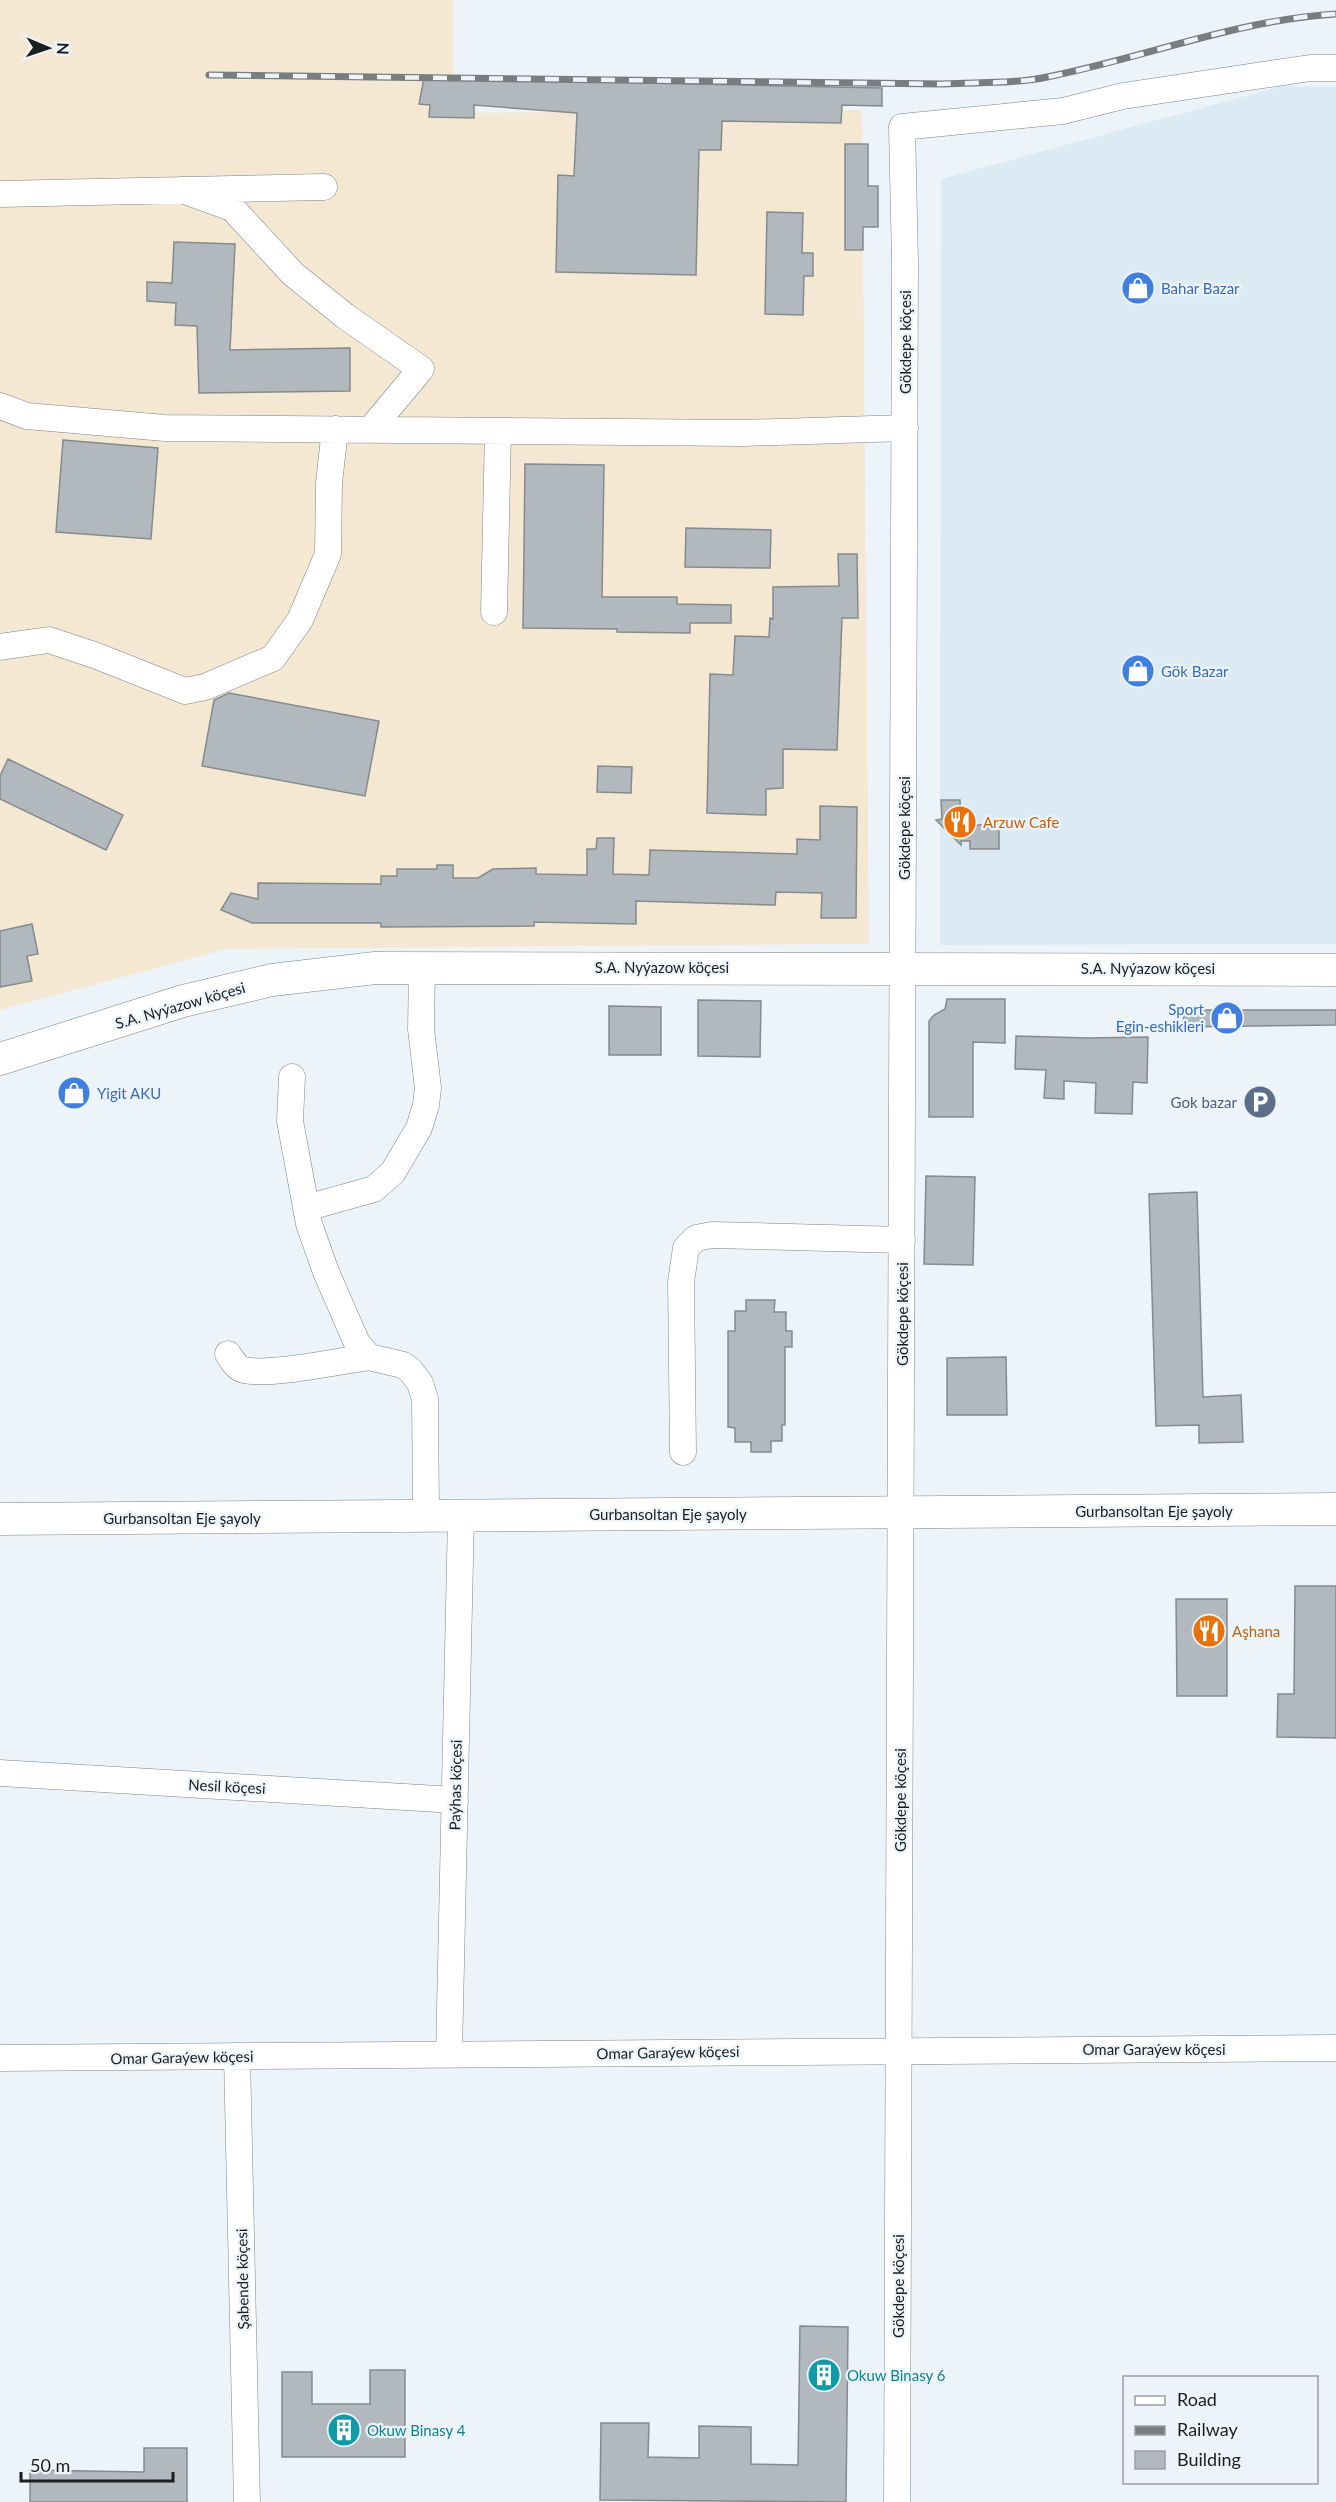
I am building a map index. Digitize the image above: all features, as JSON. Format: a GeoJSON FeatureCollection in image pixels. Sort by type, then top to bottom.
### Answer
{"type":"FeatureCollection","features":[{"type":"Feature","properties":{"kind":"main road","name":"S.A. Nyýazow köçesi"},"geometry":{"type":"LineString","coordinates":[[0,1059],[183,1001],[272,980],[375,968],[903,967],[1336,970]]}},
{"type":"Feature","properties":{"kind":"main road","name":"Gurbansoltan Eje şayoly"},"geometry":{"type":"LineString","coordinates":[[0,1519],[1336,1509]]}},
{"type":"Feature","properties":{"kind":"street","name":"Gökdepe köçesi"},"geometry":{"type":"LineString","coordinates":[[897,2502],[905,428],[902,127],[1063,111],[1123,96],[1310,68],[1336,68]]}},
{"type":"Feature","properties":{"kind":"street"},"geometry":{"type":"LineString","coordinates":[[0,194],[324,187]]}},
{"type":"Feature","properties":{"kind":"street"},"geometry":{"type":"LineString","coordinates":[[182,190],[232,208],[293,274],[345,316],[421,369],[370,430]]}},
{"type":"Feature","properties":{"kind":"street"},"geometry":{"type":"LineString","coordinates":[[0,406],[27,416],[165,428],[743,433],[905,428]]}},
{"type":"Feature","properties":{"kind":"street"},"geometry":{"type":"LineString","coordinates":[[0,647],[49,640],[186,691],[205,687],[273,658],[300,620],[328,554],[329,483],[335,429]]}},
{"type":"Feature","properties":{"kind":"street"},"geometry":{"type":"LineString","coordinates":[[494,612],[498,431]]}},
{"type":"Feature","properties":{"kind":"street"},"geometry":{"type":"LineString","coordinates":[[306,1208],[374,1189],[393,1172],[419,1128],[428,1088],[421,1029],[422,968]]}},
{"type":"Feature","properties":{"kind":"street"},"geometry":{"type":"LineString","coordinates":[[292,1077],[291,1121],[309,1224],[357,1343],[369,1357]]}},
{"type":"Feature","properties":{"kind":"street"},"geometry":{"type":"LineString","coordinates":[[683,1452],[681,1282],[686,1248],[696,1238],[712,1235],[902,1240]]}},
{"type":"Feature","properties":{"kind":"street"},"geometry":{"type":"LineString","coordinates":[[228,1354],[235,1365],[243,1370],[266,1371],[369,1357],[403,1365],[411,1371],[420,1383],[425,1399],[426,1516]]}},
{"type":"Feature","properties":{"kind":"street","name":"Paýhas köçesi"},"geometry":{"type":"LineString","coordinates":[[449,2054],[461,1516]]}},
{"type":"Feature","properties":{"kind":"street","name":"Nesil köçesi"},"geometry":{"type":"LineString","coordinates":[[0,1773],[455,1800]]}},
{"type":"Feature","properties":{"kind":"street","name":"Omar Garaýew köçesi"},"geometry":{"type":"LineString","coordinates":[[0,2058],[1336,2048]]}},
{"type":"Feature","properties":{"kind":"street","name":"Şabende köçesi"},"geometry":{"type":"LineString","coordinates":[[237,2056],[247,2502]]}},
{"type":"Feature","properties":{"kind":"shaded area"},"geometry":{"type":"Polygon","coordinates":[[[0,0],[453,0],[454,113],[862,110],[869,944],[227,949],[0,1010],[0,0]]]}},
{"type":"Feature","properties":{"kind":"shaded area","name":"Gök Bazar"},"geometry":{"type":"Polygon","coordinates":[[[1282,86],[1336,87],[1336,944],[940,945],[941,179],[1282,86]]]}},
{"type":"Feature","properties":{"kind":"building"},"geometry":{"type":"Polygon","coordinates":[[[424,78],[882,88],[882,106],[842,105],[841,123],[722,121],[721,150],[699,150],[696,275],[556,272],[558,175],[574,176],[577,113],[474,105],[474,118],[429,117],[430,105],[419,104],[424,78]]]}},
{"type":"Feature","properties":{"kind":"building"},"geometry":{"type":"Polygon","coordinates":[[[845,144],[868,144],[868,186],[878,186],[878,227],[863,227],[863,250],[845,250],[845,144]]]}},
{"type":"Feature","properties":{"kind":"building"},"geometry":{"type":"Polygon","coordinates":[[[767,212],[803,213],[802,253],[813,253],[813,276],[804,276],[803,315],[765,314],[767,212]]]}},
{"type":"Feature","properties":{"kind":"building"},"geometry":{"type":"Polygon","coordinates":[[[174,242],[235,244],[230,350],[350,348],[350,391],[199,393],[197,326],[175,325],[176,303],[147,301],[147,282],[172,283],[174,242]]]}},
{"type":"Feature","properties":{"kind":"building"},"geometry":{"type":"Polygon","coordinates":[[[63,440],[158,448],[151,539],[56,532],[63,440]]]}},
{"type":"Feature","properties":{"kind":"building"},"geometry":{"type":"Polygon","coordinates":[[[525,464],[604,465],[602,597],[677,597],[677,604],[731,605],[731,623],[690,623],[690,633],[617,632],[617,629],[523,628],[525,464]]]}},
{"type":"Feature","properties":{"kind":"building"},"geometry":{"type":"Polygon","coordinates":[[[686,528],[771,530],[770,568],[685,567],[686,528]]]}},
{"type":"Feature","properties":{"kind":"building"},"geometry":{"type":"Polygon","coordinates":[[[838,554],[857,554],[858,618],[842,618],[837,750],[783,749],[783,788],[766,789],[766,815],[707,813],[710,674],[733,675],[735,636],[769,637],[770,618],[773,619],[773,587],[839,586],[838,554]]]}},
{"type":"Feature","properties":{"kind":"building"},"geometry":{"type":"Polygon","coordinates":[[[229,693],[379,721],[365,796],[202,766],[214,700],[229,693]]]}},
{"type":"Feature","properties":{"kind":"building"},"geometry":{"type":"Polygon","coordinates":[[[8,759],[123,815],[106,850],[0,799],[0,776],[8,759]]]}},
{"type":"Feature","properties":{"kind":"building"},"geometry":{"type":"Polygon","coordinates":[[[598,766],[632,767],[631,793],[597,792],[598,766]]]}},
{"type":"Feature","properties":{"kind":"building","name":"Arzuw Cafe"},"geometry":{"type":"Polygon","coordinates":[[[941,800],[960,800],[961,819],[970,819],[970,825],[999,825],[999,849],[970,849],[970,841],[961,841],[961,845],[936,820],[942,819],[941,800]]]}},
{"type":"Feature","properties":{"kind":"building"},"geometry":{"type":"Polygon","coordinates":[[[820,806],[857,807],[856,918],[821,918],[822,893],[776,892],[775,905],[636,901],[636,924],[534,922],[534,926],[381,927],[381,923],[252,923],[221,910],[231,893],[258,899],[258,883],[381,884],[381,876],[397,876],[397,869],[437,869],[437,865],[453,865],[453,878],[478,878],[493,869],[536,868],[536,874],[587,875],[587,849],[596,849],[597,838],[614,838],[613,874],[649,875],[650,850],[797,854],[797,839],[820,840],[820,806]]]}},
{"type":"Feature","properties":{"kind":"building"},"geometry":{"type":"Polygon","coordinates":[[[32,924],[38,954],[27,956],[32,981],[0,987],[0,931],[32,924]]]}},
{"type":"Feature","properties":{"kind":"building"},"geometry":{"type":"Polygon","coordinates":[[[947,999],[1005,999],[1005,1043],[973,1042],[973,1117],[929,1117],[929,1021],[945,1009],[947,999]]]}},
{"type":"Feature","properties":{"kind":"building"},"geometry":{"type":"Polygon","coordinates":[[[698,1000],[761,1001],[760,1057],[698,1056],[698,1000]]]}},
{"type":"Feature","properties":{"kind":"building"},"geometry":{"type":"Polygon","coordinates":[[[609,1006],[661,1007],[661,1055],[609,1055],[609,1006]]]}},
{"type":"Feature","properties":{"kind":"building"},"geometry":{"type":"Polygon","coordinates":[[[1184,1010],[1336,1010],[1336,1025],[1183,1027],[1184,1010]]]}},
{"type":"Feature","properties":{"kind":"building"},"geometry":{"type":"Polygon","coordinates":[[[1016,1036],[1148,1037],[1147,1083],[1133,1082],[1132,1114],[1095,1113],[1096,1083],[1064,1081],[1064,1099],[1044,1098],[1046,1070],[1015,1069],[1016,1036]]]}},
{"type":"Feature","properties":{"kind":"building"},"geometry":{"type":"Polygon","coordinates":[[[926,1176],[975,1177],[973,1265],[924,1264],[926,1176]]]}},
{"type":"Feature","properties":{"kind":"building"},"geometry":{"type":"Polygon","coordinates":[[[1197,1192],[1203,1397],[1241,1395],[1243,1442],[1199,1443],[1199,1425],[1156,1426],[1149,1194],[1197,1192]]]}},
{"type":"Feature","properties":{"kind":"building"},"geometry":{"type":"Polygon","coordinates":[[[746,1300],[775,1300],[774,1312],[786,1312],[786,1331],[792,1331],[792,1347],[785,1347],[785,1425],[782,1425],[782,1441],[771,1441],[771,1452],[751,1452],[751,1442],[735,1442],[735,1428],[728,1427],[728,1331],[735,1331],[735,1311],[746,1311],[746,1300]]]}},
{"type":"Feature","properties":{"kind":"building"},"geometry":{"type":"Polygon","coordinates":[[[1006,1357],[1007,1415],[947,1415],[947,1358],[1006,1357]]]}},
{"type":"Feature","properties":{"kind":"building"},"geometry":{"type":"Polygon","coordinates":[[[1295,1586],[1336,1586],[1336,1738],[1277,1737],[1278,1694],[1294,1694],[1295,1586]]]}},
{"type":"Feature","properties":{"kind":"building"},"geometry":{"type":"Polygon","coordinates":[[[1176,1599],[1227,1599],[1227,1696],[1177,1696],[1176,1599]]]}},
{"type":"Feature","properties":{"kind":"building","name":"Okuw Binasy 6"},"geometry":{"type":"Polygon","coordinates":[[[800,2326],[848,2327],[846,2502],[600,2500],[601,2423],[649,2423],[648,2457],[699,2458],[699,2426],[751,2427],[751,2464],[798,2465],[800,2326]]]}},
{"type":"Feature","properties":{"kind":"building","name":"Okuw Binasy 4"},"geometry":{"type":"Polygon","coordinates":[[[370,2370],[405,2370],[405,2457],[282,2457],[282,2372],[312,2372],[312,2404],[370,2404],[370,2370]]]}},
{"type":"Feature","properties":{"kind":"building"},"geometry":{"type":"Polygon","coordinates":[[[144,2448],[187,2448],[187,2502],[30,2502],[30,2470],[144,2472],[144,2448]]]}},
{"type":"Feature","properties":{"kind":"railway"},"geometry":{"type":"LineString","coordinates":[[209,75],[943,84],[1009,82],[1083,69],[1262,24],[1336,14]]}},
{"type":"Feature","properties":{"kind":"place","name":"Bahar Bazar"},"geometry":{"type":"Point","coordinates":[1138,288]}},
{"type":"Feature","properties":{"kind":"place","name":"Gök Bazar"},"geometry":{"type":"Point","coordinates":[1138,671]}},
{"type":"Feature","properties":{"kind":"place","name":"Arzuw Cafe"},"geometry":{"type":"Point","coordinates":[960,822]}},
{"type":"Feature","properties":{"kind":"place","name":"Sport Egin-eshikleri"},"geometry":{"type":"Point","coordinates":[1227,1018]}},
{"type":"Feature","properties":{"kind":"place","name":"Yigit AKU"},"geometry":{"type":"Point","coordinates":[74,1093]}},
{"type":"Feature","properties":{"kind":"place","name":"Gok bazar"},"geometry":{"type":"Point","coordinates":[1260,1102]}},
{"type":"Feature","properties":{"kind":"place","name":"Aşhana"},"geometry":{"type":"Point","coordinates":[1209,1631]}},
{"type":"Feature","properties":{"kind":"place","name":"Okuw Binasy 6"},"geometry":{"type":"Point","coordinates":[824,2375]}},
{"type":"Feature","properties":{"kind":"place","name":"Okuw Binasy 4"},"geometry":{"type":"Point","coordinates":[344,2430]}}]}
